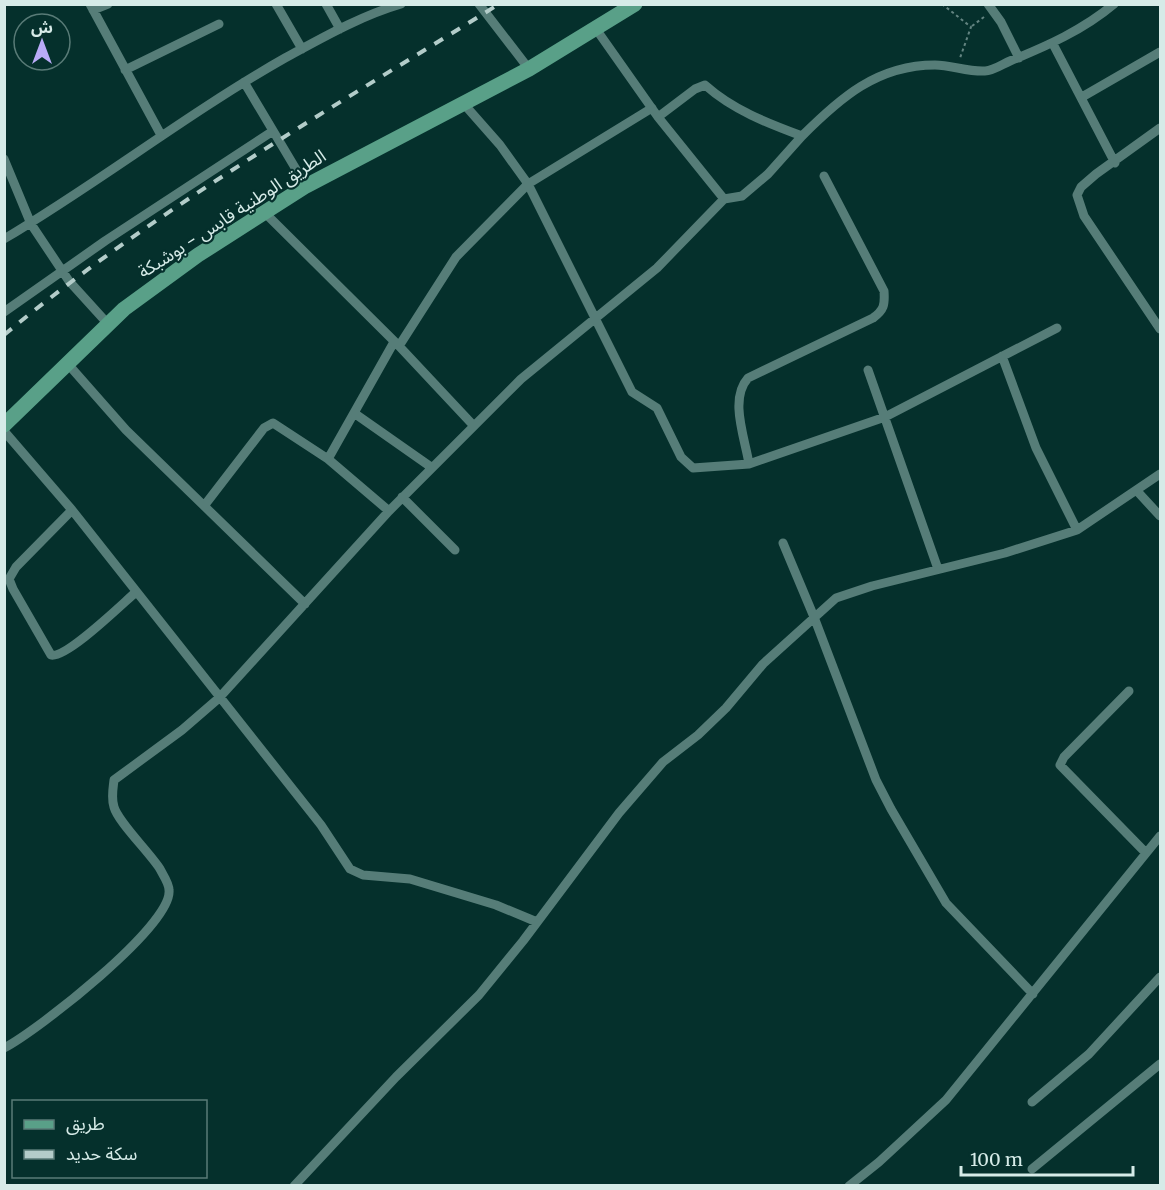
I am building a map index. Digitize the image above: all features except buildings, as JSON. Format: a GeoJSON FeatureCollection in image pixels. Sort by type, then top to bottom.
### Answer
{"type":"FeatureCollection","features":[{"type":"Feature","properties":{"kind":"main road","name":"الطريق الوطنية قابس - بوشبكة"},"geometry":{"type":"LineString","coordinates":[[4,425],[108,324],[198,255],[306,186],[529,69],[635,4]]}},
{"type":"Feature","properties":{"kind":"street"},"geometry":{"type":"LineString","coordinates":[[108,4],[92,7],[161,135]]}},
{"type":"Feature","properties":{"kind":"street"},"geometry":{"type":"LineString","coordinates":[[276,4],[302,49]]}},
{"type":"Feature","properties":{"kind":"street"},"geometry":{"type":"LineString","coordinates":[[326,4],[340,29]]}},
{"type":"Feature","properties":{"kind":"street"},"geometry":{"type":"LineString","coordinates":[[4,239],[31,224],[161,135],[244,82],[340,29],[380,10],[401,4]]}},
{"type":"Feature","properties":{"kind":"street"},"geometry":{"type":"LineString","coordinates":[[479,4],[529,69]]}},
{"type":"Feature","properties":{"kind":"street"},"geometry":{"type":"LineString","coordinates":[[4,1048],[52,1017],[90,986],[127,951],[168,902],[170,889],[152,856],[114,809],[114,780],[182,730],[219,698],[402,497],[473,425],[521,380],[657,268],[724,199],[742,196],[768,174],[836,102],[855,88],[893,70],[934,65],[986,71],[1053,44],[1098,18],[1114,4]]}},
{"type":"Feature","properties":{"kind":"street"},"geometry":{"type":"LineString","coordinates":[[989,8],[1001,22],[1019,58]]}},
{"type":"Feature","properties":{"kind":"street"},"geometry":{"type":"LineString","coordinates":[[125,70],[219,24]]}},
{"type":"Feature","properties":{"kind":"street"},"geometry":{"type":"LineString","coordinates":[[596,28],[658,117],[724,199]]}},
{"type":"Feature","properties":{"kind":"street"},"geometry":{"type":"LineString","coordinates":[[1053,44],[1116,163]]}},
{"type":"Feature","properties":{"kind":"street"},"geometry":{"type":"LineString","coordinates":[[1082,97],[1161,52]]}},
{"type":"Feature","properties":{"kind":"street"},"geometry":{"type":"LineString","coordinates":[[244,82],[306,186]]}},
{"type":"Feature","properties":{"kind":"street"},"geometry":{"type":"LineString","coordinates":[[658,117],[695,89],[705,85],[732,105],[765,122],[802,136]]}},
{"type":"Feature","properties":{"kind":"street"},"geometry":{"type":"LineString","coordinates":[[463,103],[500,145],[528,184],[632,392],[657,408],[687,465],[700,468],[749,464],[885,417],[1057,328]]}},
{"type":"Feature","properties":{"kind":"street"},"geometry":{"type":"LineString","coordinates":[[328,459],[397,344],[456,257],[528,184],[652,108]]}},
{"type":"Feature","properties":{"kind":"street"},"geometry":{"type":"LineString","coordinates":[[1161,128],[1081,187],[1077,195],[1078,206],[1161,329]]}},
{"type":"Feature","properties":{"kind":"street"},"geometry":{"type":"LineString","coordinates":[[4,312],[273,131]]}},
{"type":"Feature","properties":{"kind":"street"},"geometry":{"type":"LineString","coordinates":[[4,159],[31,224],[62,271],[108,324]]}},
{"type":"Feature","properties":{"kind":"street"},"geometry":{"type":"LineString","coordinates":[[749,464],[737,397],[742,385],[748,378],[873,318],[882,311],[885,304],[884,291],[824,176]]}},
{"type":"Feature","properties":{"kind":"street"},"geometry":{"type":"LineString","coordinates":[[265,213],[397,344],[473,425]]}},
{"type":"Feature","properties":{"kind":"street"},"geometry":{"type":"LineString","coordinates":[[1002,356],[1036,448],[1077,530]]}},
{"type":"Feature","properties":{"kind":"street"},"geometry":{"type":"LineString","coordinates":[[67,363],[126,430],[305,604]]}},
{"type":"Feature","properties":{"kind":"street"},"geometry":{"type":"LineString","coordinates":[[868,370],[939,569]]}},
{"type":"Feature","properties":{"kind":"street"},"geometry":{"type":"LineString","coordinates":[[354,413],[431,467]]}},
{"type":"Feature","properties":{"kind":"street"},"geometry":{"type":"LineString","coordinates":[[204,506],[269,424],[278,424],[328,459],[389,512]]}},
{"type":"Feature","properties":{"kind":"street"},"geometry":{"type":"LineString","coordinates":[[4,431],[72,510],[321,825],[350,869],[363,875],[410,879],[496,905],[537,922]]}},
{"type":"Feature","properties":{"kind":"street"},"geometry":{"type":"LineString","coordinates":[[294,1185],[396,1077],[479,994],[537,922],[619,813],[663,762],[698,735],[763,664],[814,616],[836,598],[1005,553],[1077,530],[1161,474]]}},
{"type":"Feature","properties":{"kind":"street"},"geometry":{"type":"LineString","coordinates":[[1137,491],[1161,516]]}},
{"type":"Feature","properties":{"kind":"street"},"geometry":{"type":"LineString","coordinates":[[402,497],[455,550]]}},
{"type":"Feature","properties":{"kind":"street"},"geometry":{"type":"LineString","coordinates":[[72,510],[16,567],[9,579],[12,589],[51,655],[58,655],[73,646],[136,592]]}},
{"type":"Feature","properties":{"kind":"street"},"geometry":{"type":"LineString","coordinates":[[783,543],[814,616],[876,780],[936,889],[946,903],[1033,994]]}},
{"type":"Feature","properties":{"kind":"street"},"geometry":{"type":"LineString","coordinates":[[1129,691],[1064,757],[1060,765],[1146,853]]}},
{"type":"Feature","properties":{"kind":"street"},"geometry":{"type":"LineString","coordinates":[[849,1185],[879,1162],[946,1100],[1161,836]]}},
{"type":"Feature","properties":{"kind":"street"},"geometry":{"type":"LineString","coordinates":[[1032,1102],[1089,1054],[1161,977]]}},
{"type":"Feature","properties":{"kind":"street"},"geometry":{"type":"LineString","coordinates":[[1032,1169],[1161,1064]]}},
{"type":"Feature","properties":{"kind":"path"},"geometry":{"type":"LineString","coordinates":[[942,4],[970,27]]}},
{"type":"Feature","properties":{"kind":"path"},"geometry":{"type":"LineString","coordinates":[[957,68],[970,27],[989,8]]}},
{"type":"Feature","properties":{"kind":"railway"},"geometry":{"type":"LineString","coordinates":[[4,335],[122,244],[184,202],[309,121],[499,4]]}}]}
